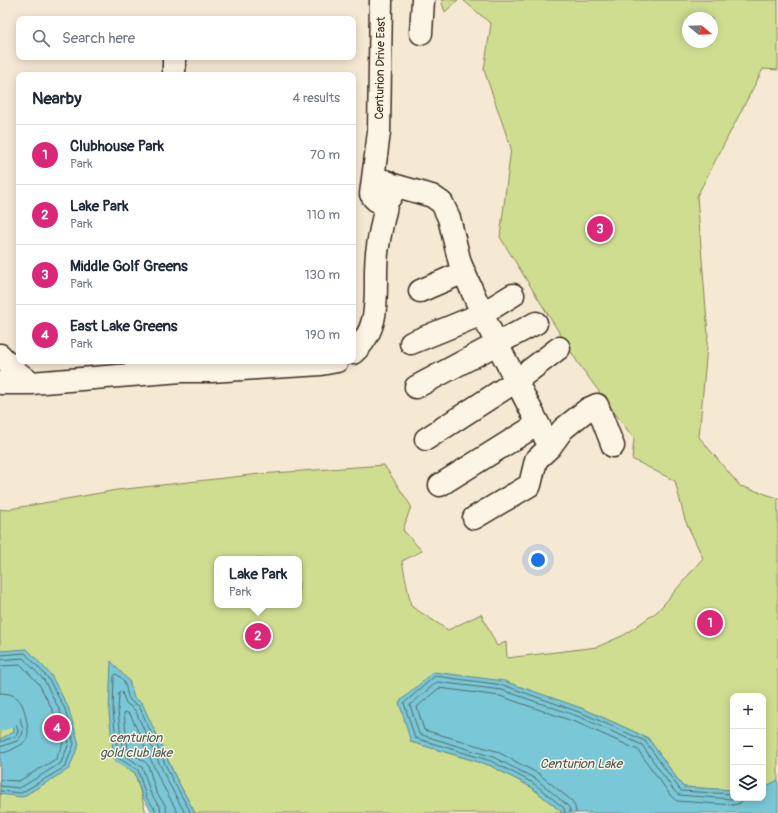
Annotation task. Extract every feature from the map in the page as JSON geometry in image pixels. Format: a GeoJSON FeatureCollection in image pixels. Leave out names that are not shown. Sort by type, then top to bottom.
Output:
{"type":"FeatureCollection","features":[{"type":"Feature","properties":{"kind":"street"},"geometry":{"type":"LineString","coordinates":[[421,33],[423,0]]}},
{"type":"Feature","properties":{"kind":"street","name":"Centurion Drive East"},"geometry":{"type":"LineString","coordinates":[[356,350],[368,336],[375,313],[377,247],[386,162],[379,132],[380,1]]}},
{"type":"Feature","properties":{"kind":"street"},"geometry":{"type":"LineString","coordinates":[[174,60],[174,72]]}},
{"type":"Feature","properties":{"kind":"street"},"geometry":{"type":"LineString","coordinates":[[384,191],[416,192],[432,196],[442,203],[449,218],[460,263],[482,314],[550,447]]}},
{"type":"Feature","properties":{"kind":"street"},"geometry":{"type":"LineString","coordinates":[[420,291],[464,272]]}},
{"type":"Feature","properties":{"kind":"street"},"geometry":{"type":"LineString","coordinates":[[411,343],[482,314],[513,294]]}},
{"type":"Feature","properties":{"kind":"street"},"geometry":{"type":"LineString","coordinates":[[416,387],[536,323]]}},
{"type":"Feature","properties":{"kind":"street"},"geometry":{"type":"LineString","coordinates":[[426,439],[516,381],[559,348]]}},
{"type":"Feature","properties":{"kind":"street"},"geometry":{"type":"LineString","coordinates":[[0,355],[13,369],[31,382]]}},
{"type":"Feature","properties":{"kind":"street"},"geometry":{"type":"LineString","coordinates":[[0,383],[31,382],[181,366],[211,371],[321,364]]}},
{"type":"Feature","properties":{"kind":"street"},"geometry":{"type":"LineString","coordinates":[[474,518],[530,485],[536,460],[550,447],[564,429],[588,409],[597,405],[613,446]]}},
{"type":"Feature","properties":{"kind":"street"},"geometry":{"type":"LineString","coordinates":[[440,485],[538,424]]}},
{"type":"Feature","properties":{"kind":"green space"},"geometry":{"type":"Polygon","coordinates":[[[441,0],[458,0],[445,12],[441,0]]]}},
{"type":"Feature","properties":{"kind":"green space"},"geometry":{"type":"Polygon","coordinates":[[[463,0],[778,0],[778,70],[763,69],[697,196],[708,335],[699,437],[740,486],[778,498],[778,780],[766,786],[766,693],[730,693],[730,790],[683,787],[648,738],[584,709],[504,682],[411,742],[489,765],[531,787],[563,813],[195,813],[175,776],[156,733],[133,698],[129,681],[135,773],[146,813],[0,813],[0,509],[4,510],[117,490],[260,474],[384,465],[411,506],[403,530],[422,551],[402,561],[411,606],[448,630],[481,614],[497,646],[506,642],[507,658],[597,647],[624,635],[658,611],[703,558],[685,520],[675,481],[632,459],[634,439],[578,363],[500,237],[511,148],[484,70],[491,24],[463,0]]]}},
{"type":"Feature","properties":{"kind":"water"},"geometry":{"type":"Polygon","coordinates":[[[27,649],[51,675],[68,707],[79,744],[69,769],[22,797],[0,794],[0,739],[14,732],[10,711],[0,707],[0,651],[27,649]]]}},
{"type":"Feature","properties":{"kind":"water","name":"centurion gold club lake"},"geometry":{"type":"Polygon","coordinates":[[[111,661],[129,681],[134,698],[142,703],[175,776],[195,813],[153,813],[143,798],[135,773],[114,761],[109,712],[111,661]]]}},
{"type":"Feature","properties":{"kind":"water","name":"Centurion Lake"},"geometry":{"type":"Polygon","coordinates":[[[434,672],[504,681],[584,709],[648,738],[683,787],[730,790],[730,801],[766,801],[766,786],[778,780],[778,813],[563,813],[531,787],[489,765],[411,742],[399,702],[434,672]]]}},
{"type":"Feature","properties":{"kind":"waterway"},"geometry":{"type":"LineString","coordinates":[[0,710],[5,713],[0,715]]}},
{"type":"Feature","properties":{"kind":"place","name":"Middle Golf Greens"},"geometry":{"type":"Point","coordinates":[600,229]}},
{"type":"Feature","properties":{"kind":"place","name":"Clubhouse Park"},"geometry":{"type":"Point","coordinates":[710,623]}},
{"type":"Feature","properties":{"kind":"place","name":"Lake Park"},"geometry":{"type":"Point","coordinates":[258,636]}},
{"type":"Feature","properties":{"kind":"place","name":"East Lake Greens"},"geometry":{"type":"Point","coordinates":[57,728]}}]}
